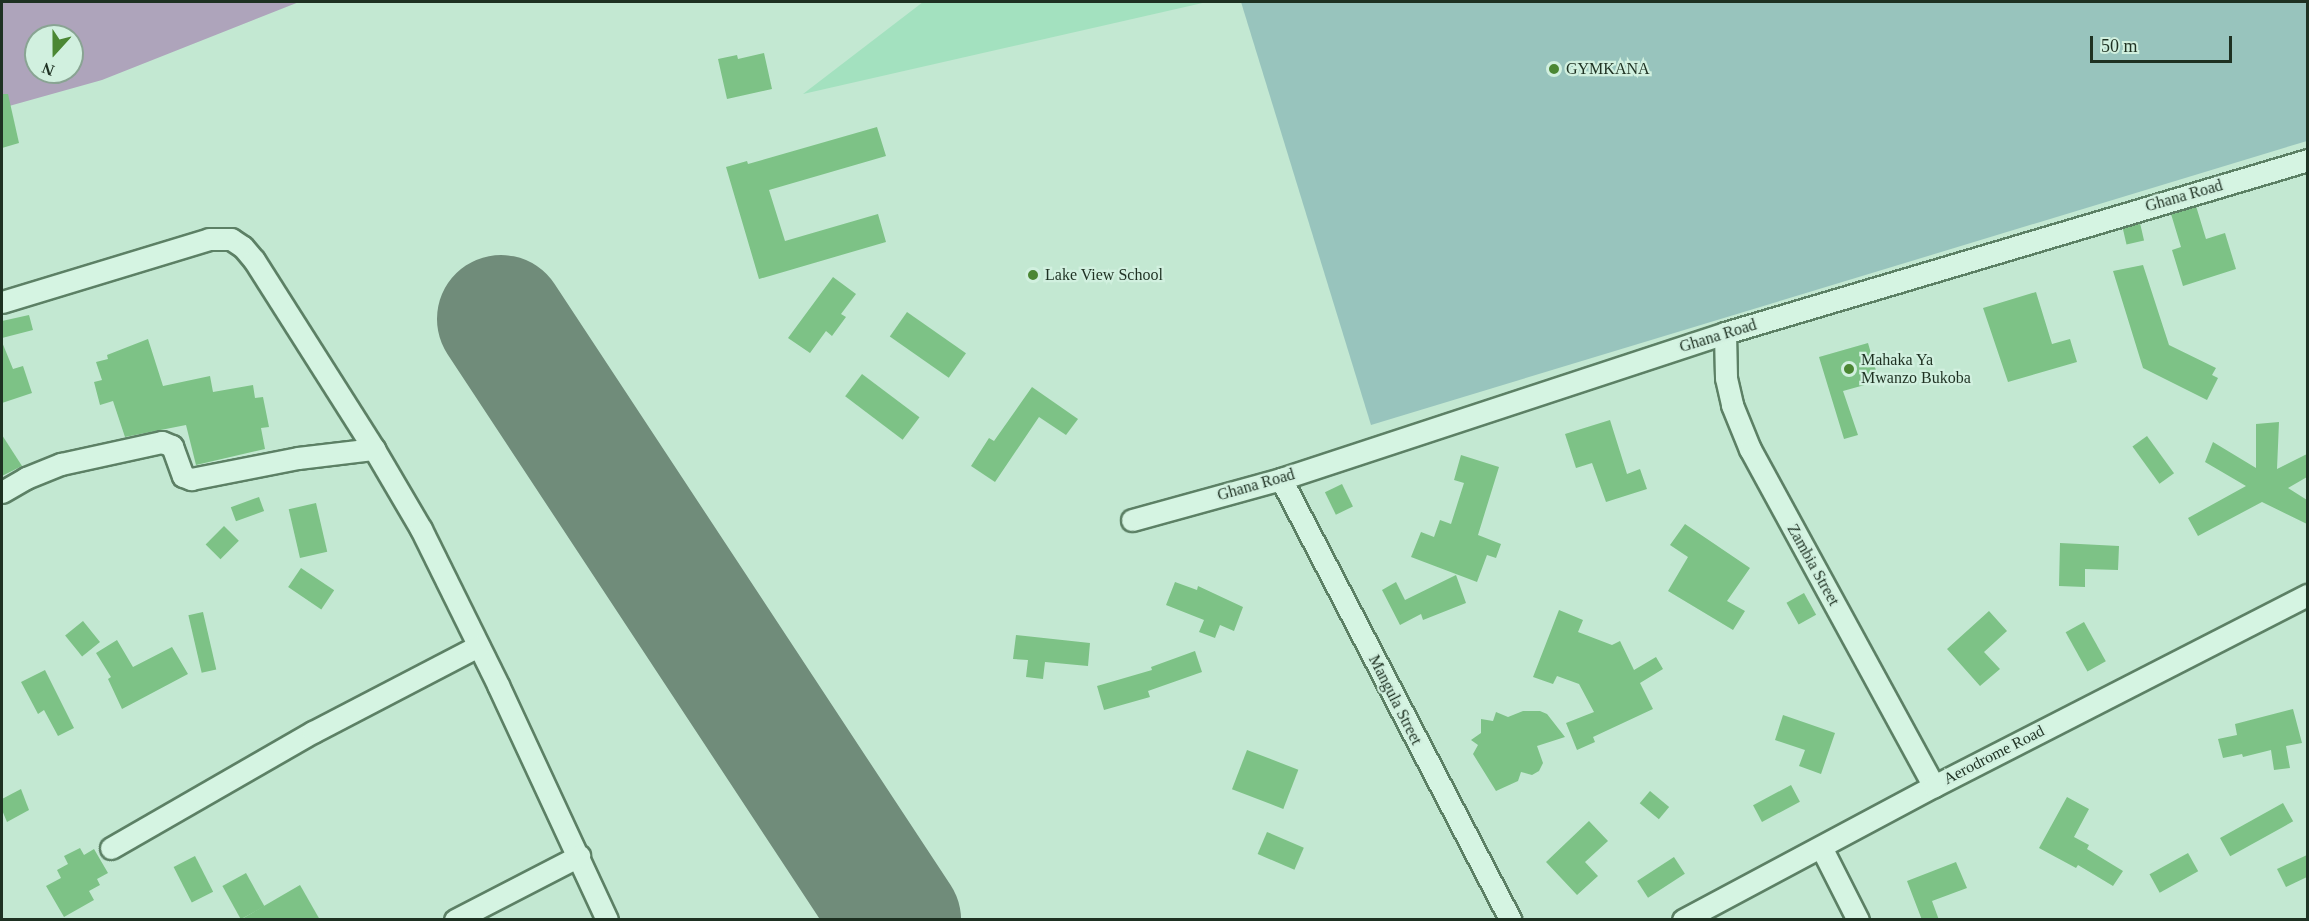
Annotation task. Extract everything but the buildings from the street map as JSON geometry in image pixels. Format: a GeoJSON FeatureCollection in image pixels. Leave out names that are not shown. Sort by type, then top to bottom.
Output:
{"type":"FeatureCollection","features":[{"type":"Feature","properties":{"kind":"street","name":"Ghana Road"},"geometry":{"type":"LineString","coordinates":[[1132,520],[1281,479],[1725,333],[2307,160]]}},
{"type":"Feature","properties":{"kind":"street"},"geometry":{"type":"LineString","coordinates":[[2,302],[209,239],[231,239],[243,247],[254,260],[374,449],[436,557],[579,856],[607,920]]}},
{"type":"Feature","properties":{"kind":"street","name":"Zambia Street"},"geometry":{"type":"LineString","coordinates":[[1725,333],[1726,378],[1732,405],[1750,449],[1934,786]]}},
{"type":"Feature","properties":{"kind":"street"},"geometry":{"type":"LineString","coordinates":[[2,492],[26,478],[61,464],[162,442],[172,446],[183,476],[192,479],[298,458],[374,449]]}},
{"type":"Feature","properties":{"kind":"street","name":"Mangula Street"},"geometry":{"type":"LineString","coordinates":[[1281,479],[1511,920]]}},
{"type":"Feature","properties":{"kind":"street","name":"Aerodrome Road"},"geometry":{"type":"LineString","coordinates":[[1683,920],[1934,786],[2307,595]]}},
{"type":"Feature","properties":{"kind":"street"},"geometry":{"type":"LineString","coordinates":[[111,848],[313,732],[478,646]]}},
{"type":"Feature","properties":{"kind":"street"},"geometry":{"type":"LineString","coordinates":[[1821,847],[1858,920]]}},
{"type":"Feature","properties":{"kind":"street"},"geometry":{"type":"LineString","coordinates":[[455,920],[579,856]]}},
{"type":"Feature","properties":{"kind":"shaded area"},"geometry":{"type":"Polygon","coordinates":[[[2,2],[299,2],[102,80],[2,108],[2,2]]]}},
{"type":"Feature","properties":{"kind":"shaded area"},"geometry":{"type":"Polygon","coordinates":[[[1241,2],[2307,2],[2307,141],[1371,425],[1241,2]]]}},
{"type":"Feature","properties":{"kind":"sand"},"geometry":{"type":"Polygon","coordinates":[[[923,2],[1207,2],[803,94],[923,2]]]}},
{"type":"Feature","properties":{"kind":"runway"},"geometry":{"type":"LineString","coordinates":[[501,319],[897,920]]}},
{"type":"Feature","properties":{"kind":"place","name":"GYMKANA"},"geometry":{"type":"Point","coordinates":[1554,69]}},
{"type":"Feature","properties":{"kind":"place","name":"Lake View School"},"geometry":{"type":"Point","coordinates":[1033,275]}},
{"type":"Feature","properties":{"kind":"place","name":"Mahaka Ya Mwanzo Bukoba"},"geometry":{"type":"Point","coordinates":[1849,369]}}]}
